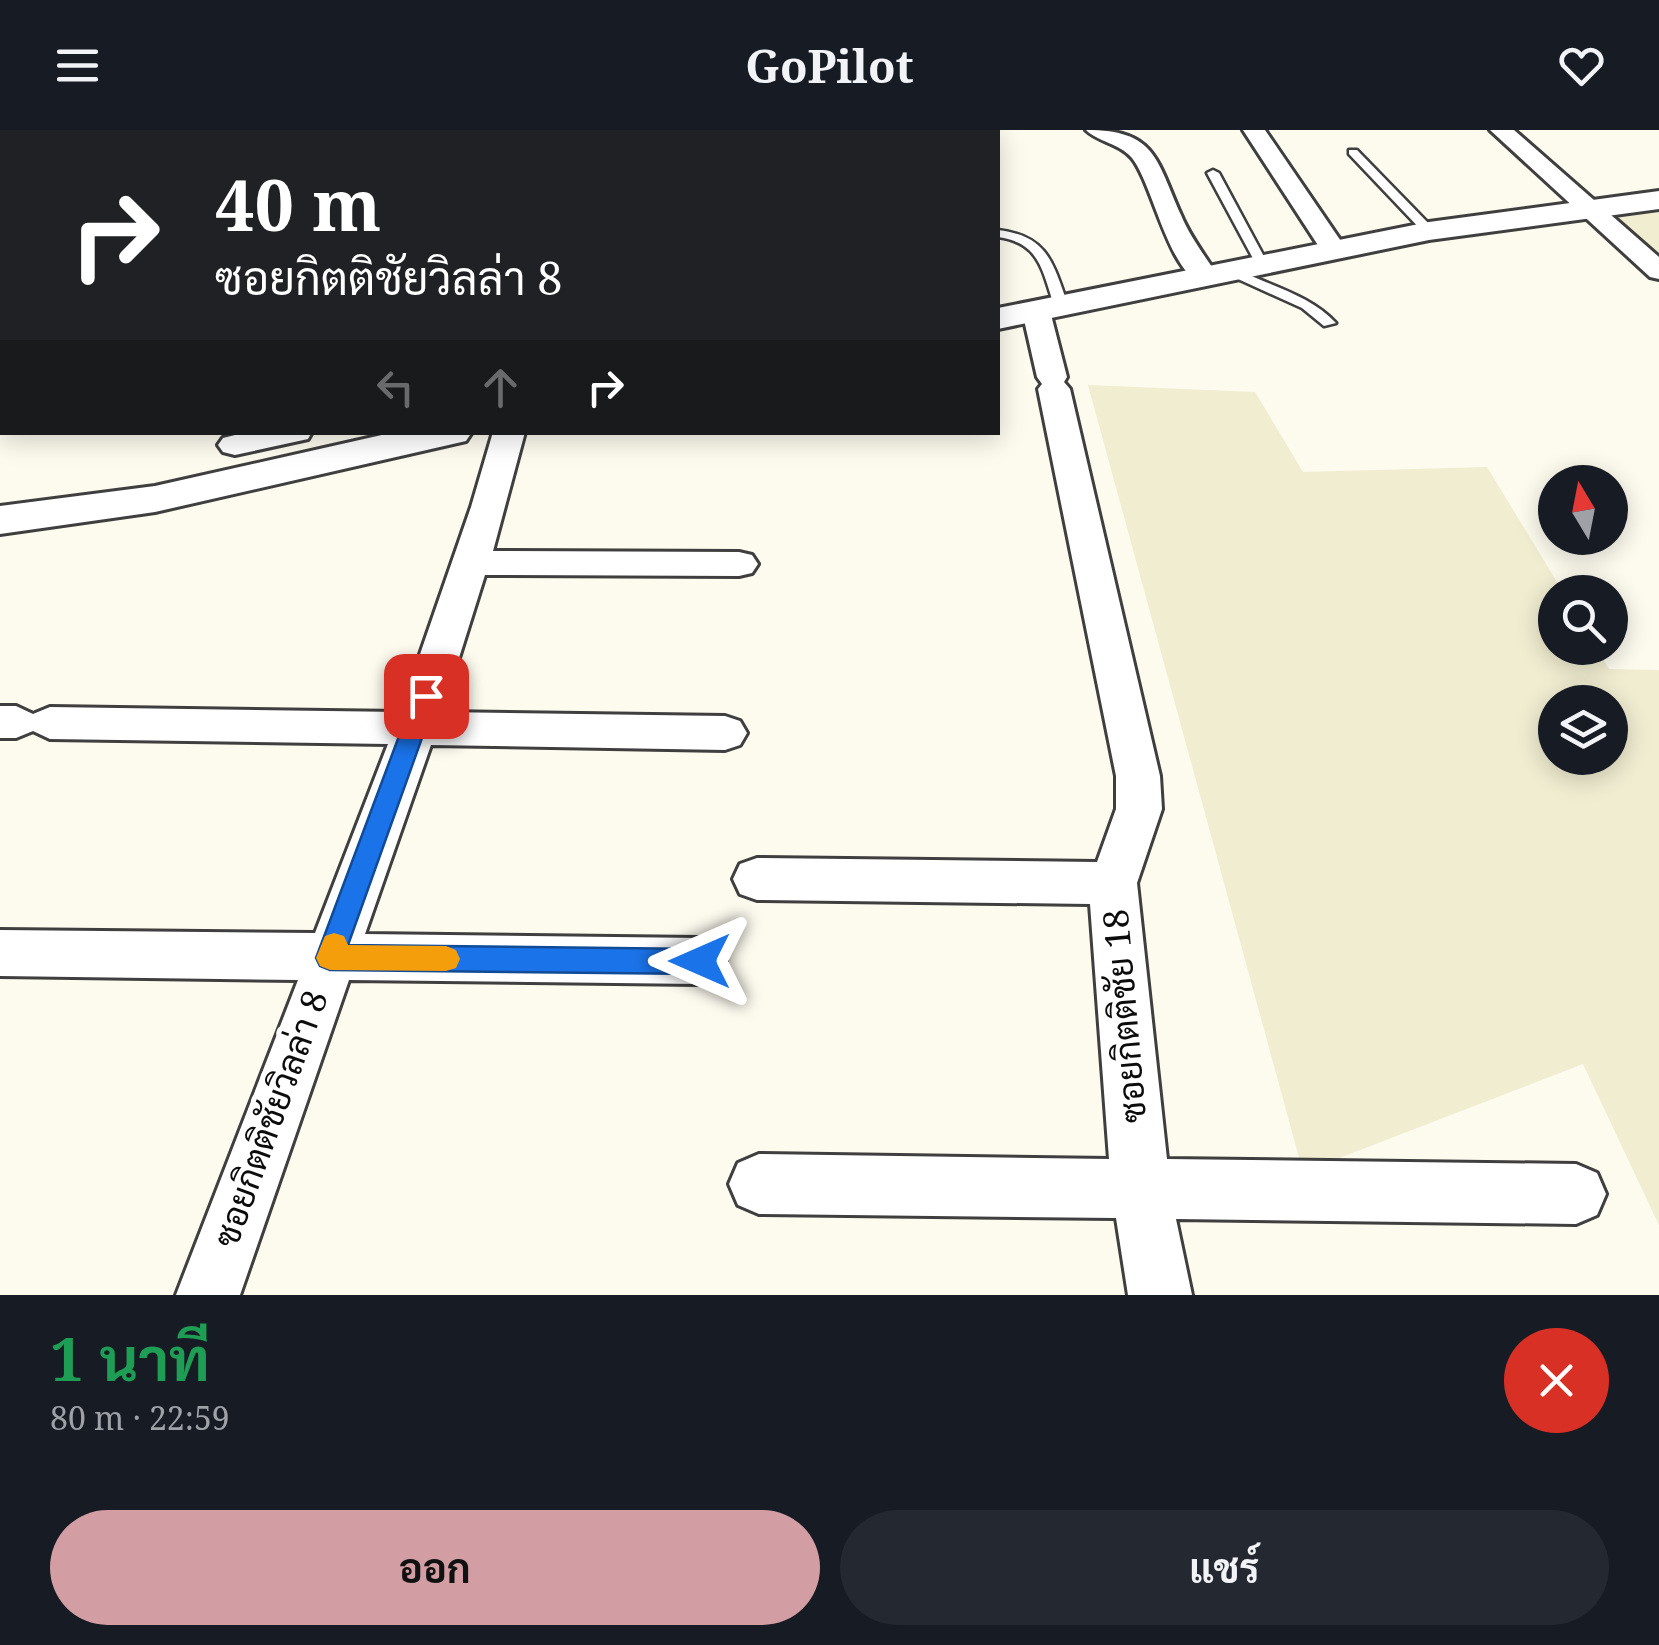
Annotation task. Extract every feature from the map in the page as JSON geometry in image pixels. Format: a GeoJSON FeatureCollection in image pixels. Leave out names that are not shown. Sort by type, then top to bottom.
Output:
{"type":"FeatureCollection","features":[{"type":"Feature","properties":{"kind":"street"},"geometry":{"type":"LineString","coordinates":[[1097,130],[1121,139],[1152,168],[1170,218],[1232,270]]}},
{"type":"Feature","properties":{"kind":"street"},"geometry":{"type":"LineString","coordinates":[[1254,130],[1334,250]]}},
{"type":"Feature","properties":{"kind":"street"},"geometry":{"type":"LineString","coordinates":[[1502,130],[1659,271]]}},
{"type":"Feature","properties":{"kind":"street"},"geometry":{"type":"LineString","coordinates":[[1000,319],[1429,231],[1589,206],[1659,200]]}},
{"type":"Feature","properties":{"kind":"street","name":"ซอยกิตติชัย 18"},"geometry":{"type":"LineString","coordinates":[[1049,308],[1053,383],[1138,776],[1139,809],[1113,883],[1142,1191],[1160,1295]]}},
{"type":"Feature","properties":{"kind":"street"},"geometry":{"type":"LineString","coordinates":[[235,445],[282,435]]}},
{"type":"Feature","properties":{"kind":"street"},"geometry":{"type":"LineString","coordinates":[[0,520],[155,499],[439,435]]}},
{"type":"Feature","properties":{"kind":"street","name":"ซอยกิตติชัยวิลล่า 8"},"geometry":{"type":"LineString","coordinates":[[208,1295],[414,730],[498,478],[507,435]]}},
{"type":"Feature","properties":{"kind":"street"},"geometry":{"type":"LineString","coordinates":[[469,562],[739,564]]}},
{"type":"Feature","properties":{"kind":"street"},"geometry":{"type":"LineString","coordinates":[[22,723],[724,733]]}},
{"type":"Feature","properties":{"kind":"street"},"geometry":{"type":"LineString","coordinates":[[757,880],[1113,883]]}},
{"type":"Feature","properties":{"kind":"street"},"geometry":{"type":"LineString","coordinates":[[0,953],[700,961]]}},
{"type":"Feature","properties":{"kind":"street"},"geometry":{"type":"LineString","coordinates":[[759,1184],[1576,1194]]}},
{"type":"Feature","properties":{"kind":"lane"},"geometry":{"type":"LineString","coordinates":[[1353,152],[1429,231]]}},
{"type":"Feature","properties":{"kind":"lane"},"geometry":{"type":"LineString","coordinates":[[1212,173],[1232,270],[1250,282],[1301,299],[1328,323]]}},
{"type":"Feature","properties":{"kind":"lane"},"geometry":{"type":"LineString","coordinates":[[1000,234],[1028,239],[1039,249],[1049,308]]}},
{"type":"Feature","properties":{"kind":"shaded area"},"geometry":{"type":"Polygon","coordinates":[[[1659,211],[1659,259],[1614,217],[1659,211]]]}},
{"type":"Feature","properties":{"kind":"shaded area"},"geometry":{"type":"Polygon","coordinates":[[[1088,385],[1255,392],[1303,472],[1487,467],[1553,575],[1538,575],[1538,665],[1659,670],[1659,1225],[1583,1064],[1303,1172],[1088,385]]]}},
{"type":"Feature","properties":{"kind":"slow traffic"},"geometry":{"type":"LineString","coordinates":[[334,945],[330,958],[446,959]]}},
{"type":"Feature","properties":{"kind":"route"},"geometry":{"type":"LineString","coordinates":[[426,696],[330,958],[700,961]]}}]}
